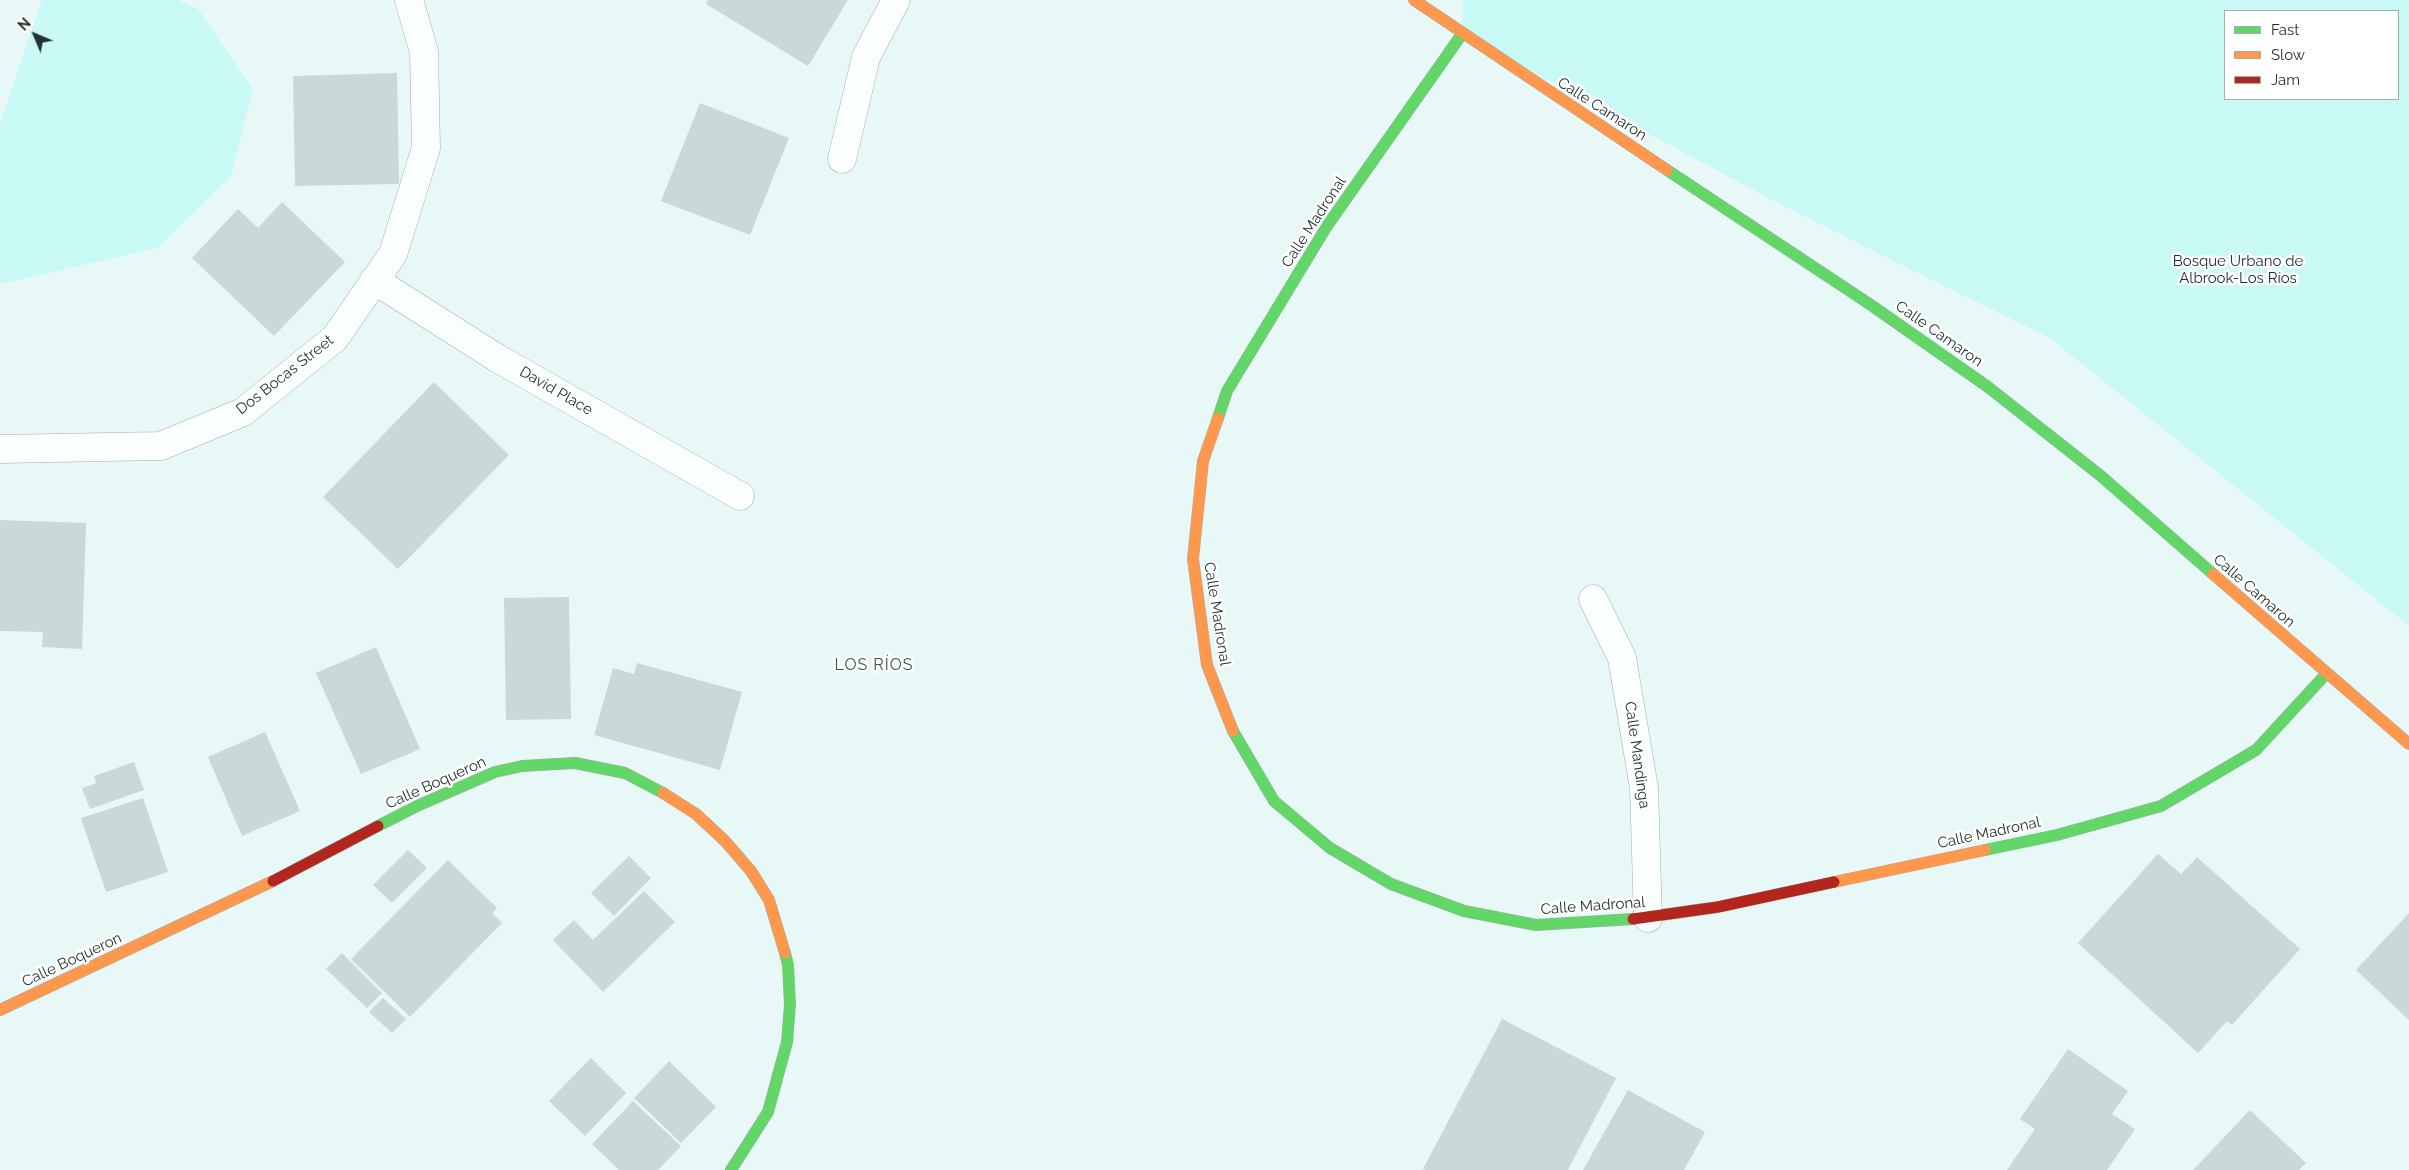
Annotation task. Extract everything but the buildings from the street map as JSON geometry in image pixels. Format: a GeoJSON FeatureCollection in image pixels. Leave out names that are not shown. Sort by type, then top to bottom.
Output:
{"type":"FeatureCollection","features":[{"type":"Feature","properties":{"kind":"street","name":"Dos Bocas Street"},"geometry":{"type":"LineString","coordinates":[[0,449],[161,446],[244,412],[334,338],[393,254],[426,148],[424,52],[409,0]]}},
{"type":"Feature","properties":{"kind":"street"},"geometry":{"type":"LineString","coordinates":[[842,159],[866,57],[896,0]]}},
{"type":"Feature","properties":{"kind":"street","name":"Calle Camaron"},"geometry":{"type":"LineString","coordinates":[[1414,0],[1462,34],[1871,306],[1988,387],[2101,476],[2326,674],[2409,744]]}},
{"type":"Feature","properties":{"kind":"street","name":"Calle Madronal"},"geometry":{"type":"LineString","coordinates":[[1462,34],[1327,226],[1227,391],[1203,461],[1193,559],[1207,665],[1236,740],[1274,801],[1330,848],[1390,884],[1464,911],[1536,925],[1648,918],[1718,907],[2057,835],[2161,806],[2256,750],[2326,674]]}},
{"type":"Feature","properties":{"kind":"street","name":"David Place"},"geometry":{"type":"LineString","coordinates":[[374,280],[497,358],[740,496]]}},
{"type":"Feature","properties":{"kind":"street","name":"Calle Mandinga"},"geometry":{"type":"LineString","coordinates":[[1593,599],[1622,658],[1627,686],[1644,788],[1648,918]]}},
{"type":"Feature","properties":{"kind":"street","name":"Calle Boqueron"},"geometry":{"type":"LineString","coordinates":[[0,1010],[272,881],[417,806],[495,772],[522,766],[575,763],[625,773],[662,792],[696,814],[725,841],[751,872],[769,900],[780,932],[788,965],[790,1005],[787,1042],[779,1078],[768,1112],[732,1170]]}},
{"type":"Feature","properties":{"kind":"green space"},"geometry":{"type":"Polygon","coordinates":[[[42,0],[178,0],[198,9],[253,90],[231,176],[157,248],[0,284],[0,125],[42,0]]]}},
{"type":"Feature","properties":{"kind":"green space","name":"Bosque Urbano de Albrook-Los Ríos"},"geometry":{"type":"Polygon","coordinates":[[[1463,0],[2409,0],[2409,626],[2050,338],[1793,211],[1462,34],[1463,0]]]}},
{"type":"Feature","properties":{"kind":"traffic: fast"},"geometry":{"type":"LineString","coordinates":[[1218,418],[1227,391],[1327,226],[1462,34]]}},
{"type":"Feature","properties":{"kind":"traffic: fast"},"geometry":{"type":"LineString","coordinates":[[1667,170],[1871,305],[1988,387],[2101,476],[2213,574]]}},
{"type":"Feature","properties":{"kind":"traffic: fast"},"geometry":{"type":"LineString","coordinates":[[1985,850],[2057,835],[2161,806],[2256,750],[2326,674]]}},
{"type":"Feature","properties":{"kind":"traffic: fast"},"geometry":{"type":"LineString","coordinates":[[1233,731],[1274,801],[1330,848],[1391,884],[1464,911],[1536,925],[1633,919]]}},
{"type":"Feature","properties":{"kind":"traffic: fast"},"geometry":{"type":"LineString","coordinates":[[378,826],[417,806],[495,772],[522,766],[575,763],[625,773],[663,793]]}},
{"type":"Feature","properties":{"kind":"traffic: fast"},"geometry":{"type":"LineString","coordinates":[[731,1170],[768,1112],[787,1042],[790,1005],[788,965],[785,953]]}},
{"type":"Feature","properties":{"kind":"traffic: slow"},"geometry":{"type":"LineString","coordinates":[[1414,0],[1667,170]]}},
{"type":"Feature","properties":{"kind":"traffic: slow"},"geometry":{"type":"LineString","coordinates":[[1218,418],[1203,461],[1193,559],[1207,665],[1233,731]]}},
{"type":"Feature","properties":{"kind":"traffic: slow"},"geometry":{"type":"LineString","coordinates":[[2213,574],[2409,744]]}},
{"type":"Feature","properties":{"kind":"traffic: slow"},"geometry":{"type":"LineString","coordinates":[[663,793],[696,814],[725,841],[751,871],[769,900],[785,953]]}},
{"type":"Feature","properties":{"kind":"traffic: slow"},"geometry":{"type":"LineString","coordinates":[[1834,882],[1985,850]]}},
{"type":"Feature","properties":{"kind":"traffic: slow"},"geometry":{"type":"LineString","coordinates":[[0,1010],[273,881]]}},
{"type":"Feature","properties":{"kind":"traffic: jam"},"geometry":{"type":"LineString","coordinates":[[273,881],[378,826]]}},
{"type":"Feature","properties":{"kind":"traffic: jam"},"geometry":{"type":"LineString","coordinates":[[1633,919],[1718,907],[1834,882]]}},
{"type":"Feature","properties":{"kind":"district","name":"LOS RÍOS"},"geometry":{"type":"Point","coordinates":[874,665]}}]}
